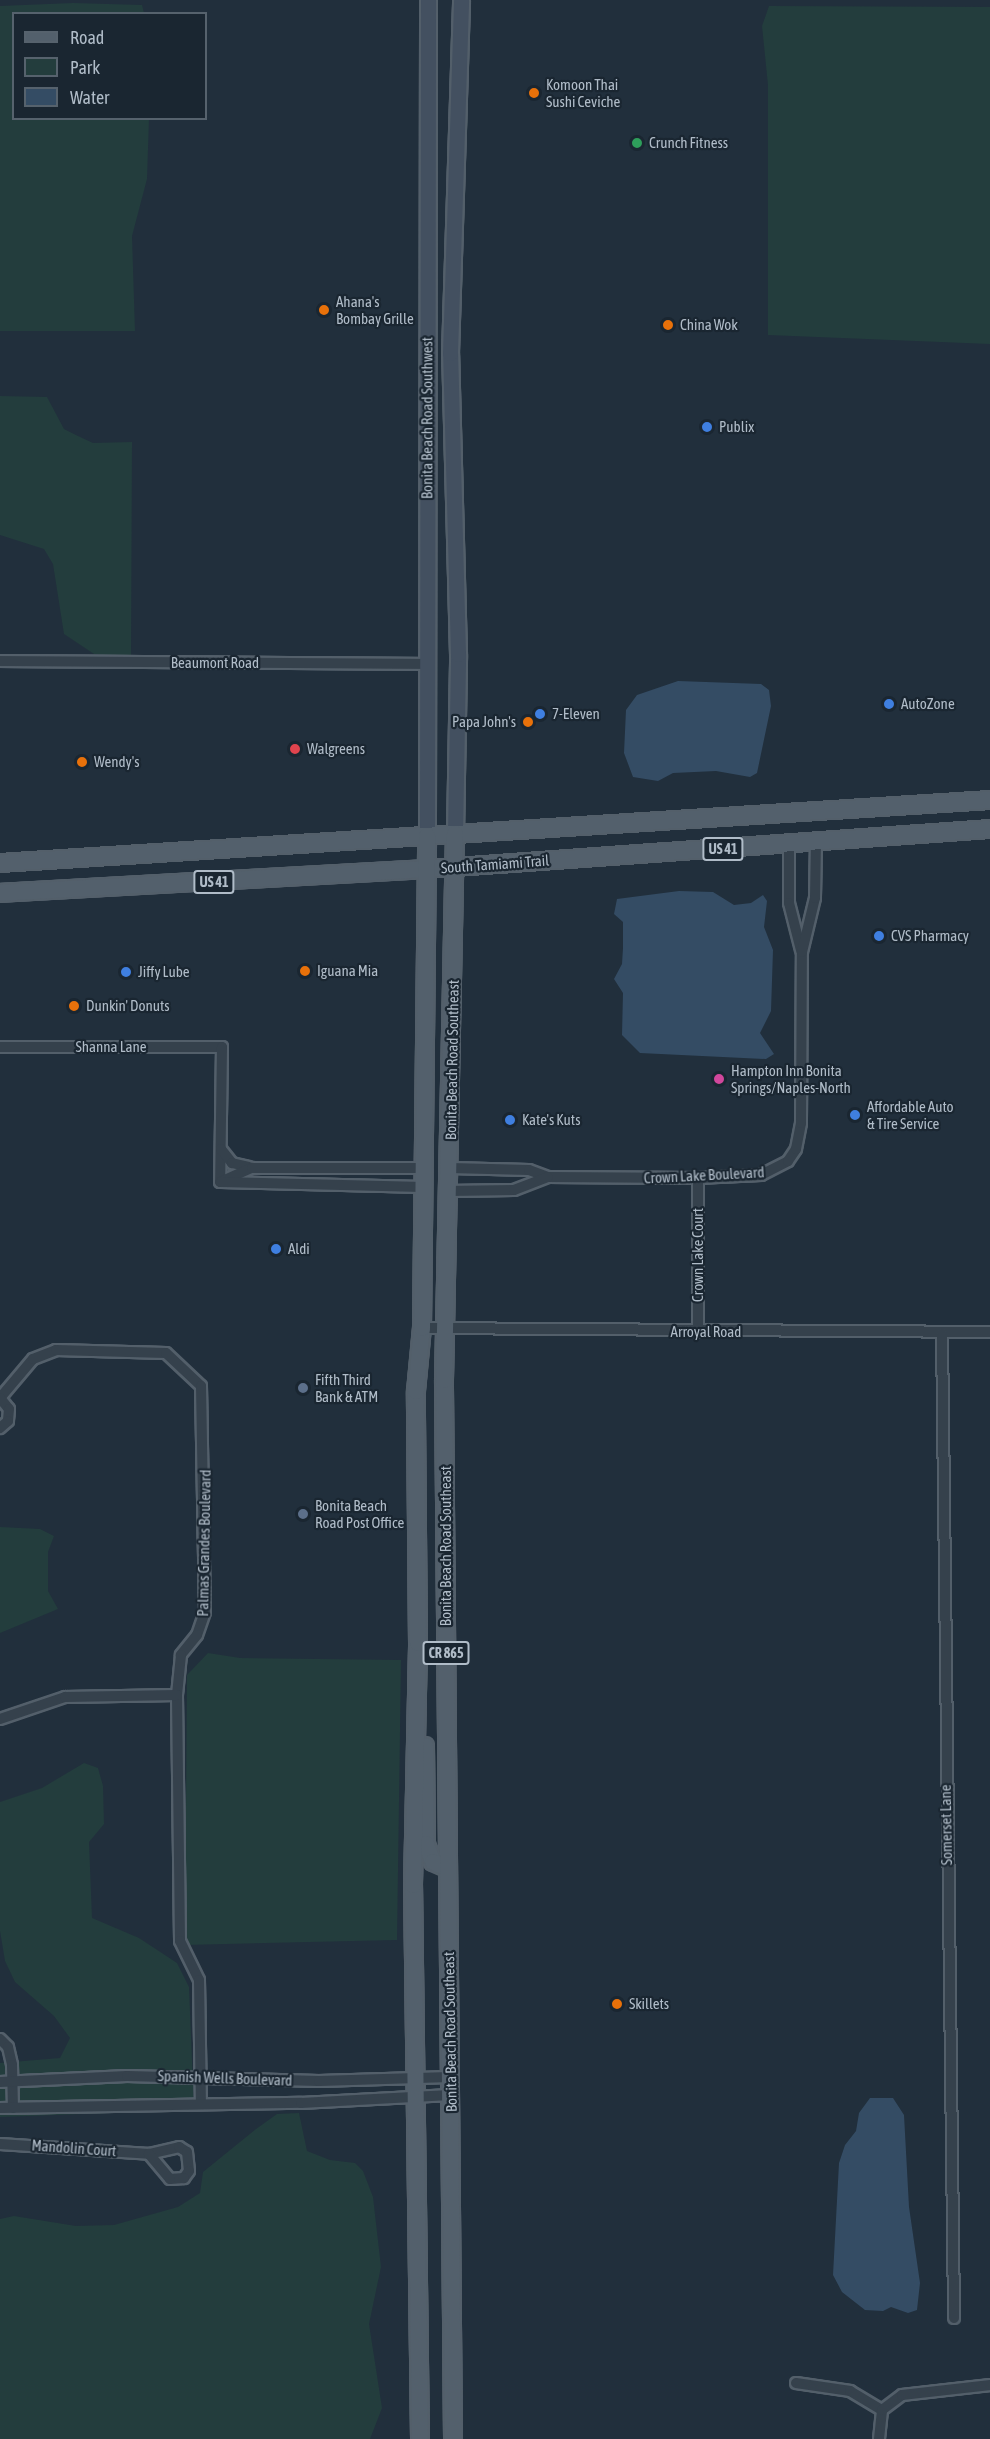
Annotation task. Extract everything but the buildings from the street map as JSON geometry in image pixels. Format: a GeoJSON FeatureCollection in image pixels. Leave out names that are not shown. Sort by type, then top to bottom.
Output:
{"type":"FeatureCollection","features":[{"type":"Feature","properties":{"kind":"main road","name":"Bonita Beach Road Southwest"},"geometry":{"type":"LineString","coordinates":[[427,836],[430,664],[428,0]]}},
{"type":"Feature","properties":{"kind":"main road","name":"Bonita Beach Road Southwest"},"geometry":{"type":"LineString","coordinates":[[455,834],[458,654],[451,325],[461,0]]}},
{"type":"Feature","properties":{"kind":"main road"},"geometry":{"type":"LineString","coordinates":[[428,323],[451,325]]}},
{"type":"Feature","properties":{"kind":"main road","name":"US 41"},"geometry":{"type":"LineString","coordinates":[[0,863],[990,800]]}},
{"type":"Feature","properties":{"kind":"main road","name":"South Tamiami Trail"},"geometry":{"type":"LineString","coordinates":[[0,893],[428,869],[990,829]]}},
{"type":"Feature","properties":{"kind":"main road","name":"Bonita Beach Road Southeast"},"geometry":{"type":"LineString","coordinates":[[453,2439],[444,1329],[450,1168],[455,834]]}},
{"type":"Feature","properties":{"kind":"main road","name":"Bonita Beach Road Southeast"},"geometry":{"type":"LineString","coordinates":[[420,2439],[413,1885],[416,1391],[423,1329],[427,836]]}},
{"type":"Feature","properties":{"kind":"main road"},"geometry":{"type":"LineString","coordinates":[[416,1684],[425,1713],[426,1844],[433,1862],[447,1868]]}},
{"type":"Feature","properties":{"kind":"street","name":"Beaumont Road"},"geometry":{"type":"LineString","coordinates":[[0,661],[430,664]]}},
{"type":"Feature","properties":{"kind":"street","name":"Crown Lake Boulevard"},"geometry":{"type":"LineString","coordinates":[[450,1168],[529,1170],[548,1177],[698,1178],[761,1175],[788,1161],[796,1149],[801,1123],[802,952],[815,898],[816,843]]}},
{"type":"Feature","properties":{"kind":"street","name":"Crown Lake Boulevard"},"geometry":{"type":"LineString","coordinates":[[789,845],[789,903],[802,952]]}},
{"type":"Feature","properties":{"kind":"street","name":"Shanna Lane"},"geometry":{"type":"LineString","coordinates":[[0,1047],[222,1047],[221,1149]]}},
{"type":"Feature","properties":{"kind":"street"},"geometry":{"type":"LineString","coordinates":[[221,1149],[232,1163],[252,1168],[423,1168]]}},
{"type":"Feature","properties":{"kind":"street"},"geometry":{"type":"LineString","coordinates":[[220,1182],[221,1149]]}},
{"type":"Feature","properties":{"kind":"street"},"geometry":{"type":"LineString","coordinates":[[220,1182],[252,1168]]}},
{"type":"Feature","properties":{"kind":"street","name":"Crown Lake Boulevard"},"geometry":{"type":"LineString","coordinates":[[448,1191],[514,1190],[548,1177]]}},
{"type":"Feature","properties":{"kind":"street","name":"Crown Lake Court"},"geometry":{"type":"LineString","coordinates":[[698,1178],[698,1332]]}},
{"type":"Feature","properties":{"kind":"street"},"geometry":{"type":"LineString","coordinates":[[220,1182],[423,1187]]}},
{"type":"Feature","properties":{"kind":"street","name":"Arroyal Road"},"geometry":{"type":"LineString","coordinates":[[423,1329],[990,1332]]}},
{"type":"Feature","properties":{"kind":"street","name":"Somerset Lane"},"geometry":{"type":"LineString","coordinates":[[942,1333],[954,2318]]}},
{"type":"Feature","properties":{"kind":"street","name":"Palmas Grandes Boulevard"},"geometry":{"type":"LineString","coordinates":[[0,1428],[8,1421],[9,1409],[0,1398],[33,1359],[56,1350],[166,1353],[201,1386],[205,1612],[197,1635],[181,1655],[177,1695],[179,1935],[200,1980],[201,2103]]}},
{"type":"Feature","properties":{"kind":"street"},"geometry":{"type":"LineString","coordinates":[[0,1719],[65,1697],[177,1695]]}},
{"type":"Feature","properties":{"kind":"street"},"geometry":{"type":"LineString","coordinates":[[0,2039],[8,2047],[13,2108]]}},
{"type":"Feature","properties":{"kind":"street","name":"Spanish Wells Boulevard"},"geometry":{"type":"LineString","coordinates":[[0,2082],[127,2076],[417,2079],[450,2077]]}},
{"type":"Feature","properties":{"kind":"street","name":"Spanish Wells Boulevard"},"geometry":{"type":"LineString","coordinates":[[0,2108],[450,2095]]}},
{"type":"Feature","properties":{"kind":"street","name":"Mandolin Court"},"geometry":{"type":"LineString","coordinates":[[0,2144],[69,2146],[149,2154]]}},
{"type":"Feature","properties":{"kind":"street"},"geometry":{"type":"LineString","coordinates":[[796,2383],[850,2391],[882,2410]]}},
{"type":"Feature","properties":{"kind":"street"},"geometry":{"type":"LineString","coordinates":[[879,2439],[882,2410],[890,2400],[902,2395],[990,2385]]}},
{"type":"Feature","properties":{"kind":"green space"},"geometry":{"type":"Polygon","coordinates":[[[73,3],[142,5],[144,12],[12,12],[12,120],[149,120],[147,179],[132,236],[135,331],[0,331],[0,6],[73,3]]]}},
{"type":"Feature","properties":{"kind":"green space"},"geometry":{"type":"Polygon","coordinates":[[[769,6],[990,7],[990,344],[768,335],[768,85],[762,26],[769,6]]]}},
{"type":"Feature","properties":{"kind":"green space"},"geometry":{"type":"Polygon","coordinates":[[[0,396],[47,397],[64,429],[93,443],[132,442],[131,659],[94,654],[64,634],[53,564],[44,549],[0,535],[0,396]]]}},
{"type":"Feature","properties":{"kind":"green space"},"geometry":{"type":"Polygon","coordinates":[[[0,1527],[40,1529],[54,1536],[48,1552],[48,1591],[58,1609],[0,1633],[0,1527]]]}},
{"type":"Feature","properties":{"kind":"green space"},"geometry":{"type":"Polygon","coordinates":[[[208,1653],[240,1658],[401,1660],[397,1940],[185,1945],[187,1675],[208,1653]]]}},
{"type":"Feature","properties":{"kind":"green space"},"geometry":{"type":"Polygon","coordinates":[[[84,1763],[98,1768],[103,1786],[104,1824],[89,1842],[92,1918],[139,1938],[177,1963],[189,1987],[194,2110],[0,2117],[0,2063],[60,2058],[70,2038],[54,2016],[15,1982],[5,1961],[0,1931],[0,1802],[42,1788],[84,1763]]]}},
{"type":"Feature","properties":{"kind":"green space"},"geometry":{"type":"Polygon","coordinates":[[[299,2113],[307,2151],[330,2160],[355,2163],[363,2171],[373,2197],[381,2267],[369,2324],[382,2408],[370,2439],[0,2439],[0,2219],[14,2216],[76,2226],[114,2225],[178,2207],[200,2193],[203,2172],[256,2129],[277,2114],[299,2113]]]}},
{"type":"Feature","properties":{"kind":"water"},"geometry":{"type":"Polygon","coordinates":[[[678,681],[761,684],[769,690],[771,706],[757,773],[750,777],[716,771],[673,773],[658,781],[633,777],[624,753],[626,710],[637,695],[678,681]]]}},
{"type":"Feature","properties":{"kind":"water"},"geometry":{"type":"Polygon","coordinates":[[[679,891],[713,892],[734,905],[751,903],[763,895],[767,901],[764,927],[773,950],[771,1011],[760,1033],[774,1054],[766,1059],[640,1053],[622,1035],[623,993],[614,979],[622,964],[623,948],[623,922],[614,914],[617,899],[679,891]]]}},
{"type":"Feature","properties":{"kind":"water"},"geometry":{"type":"Polygon","coordinates":[[[870,2098],[893,2098],[904,2115],[909,2207],[920,2283],[917,2310],[908,2313],[891,2307],[883,2311],[865,2310],[842,2292],[833,2275],[839,2163],[845,2145],[856,2131],[859,2113],[870,2098]]]}},
{"type":"Feature","properties":{"kind":"place","name":"Komoon Thai Sushi Ceviche"},"geometry":{"type":"Point","coordinates":[534,93]}},
{"type":"Feature","properties":{"kind":"place","name":"Crunch Fitness"},"geometry":{"type":"Point","coordinates":[637,143]}},
{"type":"Feature","properties":{"kind":"place","name":"Ahana's Bombay Grille"},"geometry":{"type":"Point","coordinates":[324,310]}},
{"type":"Feature","properties":{"kind":"place","name":"China Wok"},"geometry":{"type":"Point","coordinates":[668,325]}},
{"type":"Feature","properties":{"kind":"place","name":"Publix"},"geometry":{"type":"Point","coordinates":[707,427]}},
{"type":"Feature","properties":{"kind":"place","name":"AutoZone"},"geometry":{"type":"Point","coordinates":[889,704]}},
{"type":"Feature","properties":{"kind":"place","name":"7-Eleven"},"geometry":{"type":"Point","coordinates":[540,714]}},
{"type":"Feature","properties":{"kind":"place","name":"Papa John's"},"geometry":{"type":"Point","coordinates":[528,722]}},
{"type":"Feature","properties":{"kind":"place","name":"Walgreens"},"geometry":{"type":"Point","coordinates":[295,749]}},
{"type":"Feature","properties":{"kind":"place","name":"Wendy's"},"geometry":{"type":"Point","coordinates":[82,762]}},
{"type":"Feature","properties":{"kind":"place","name":"CVS Pharmacy"},"geometry":{"type":"Point","coordinates":[879,936]}},
{"type":"Feature","properties":{"kind":"place","name":"Iguana Mia"},"geometry":{"type":"Point","coordinates":[305,971]}},
{"type":"Feature","properties":{"kind":"place","name":"Jiffy Lube"},"geometry":{"type":"Point","coordinates":[126,972]}},
{"type":"Feature","properties":{"kind":"place","name":"Dunkin' Donuts"},"geometry":{"type":"Point","coordinates":[74,1006]}},
{"type":"Feature","properties":{"kind":"place","name":"Hampton Inn Bonita Springs/Naples-North"},"geometry":{"type":"Point","coordinates":[719,1079]}},
{"type":"Feature","properties":{"kind":"place","name":"Affordable Auto & Tire Service"},"geometry":{"type":"Point","coordinates":[855,1115]}},
{"type":"Feature","properties":{"kind":"place","name":"Kate's Kuts"},"geometry":{"type":"Point","coordinates":[510,1120]}},
{"type":"Feature","properties":{"kind":"place","name":"Aldi"},"geometry":{"type":"Point","coordinates":[276,1249]}},
{"type":"Feature","properties":{"kind":"place","name":"Fifth Third Bank & ATM"},"geometry":{"type":"Point","coordinates":[303,1388]}},
{"type":"Feature","properties":{"kind":"place","name":"Bonita Beach Road Post Office"},"geometry":{"type":"Point","coordinates":[303,1514]}},
{"type":"Feature","properties":{"kind":"place","name":"Skillets"},"geometry":{"type":"Point","coordinates":[617,2004]}}]}
